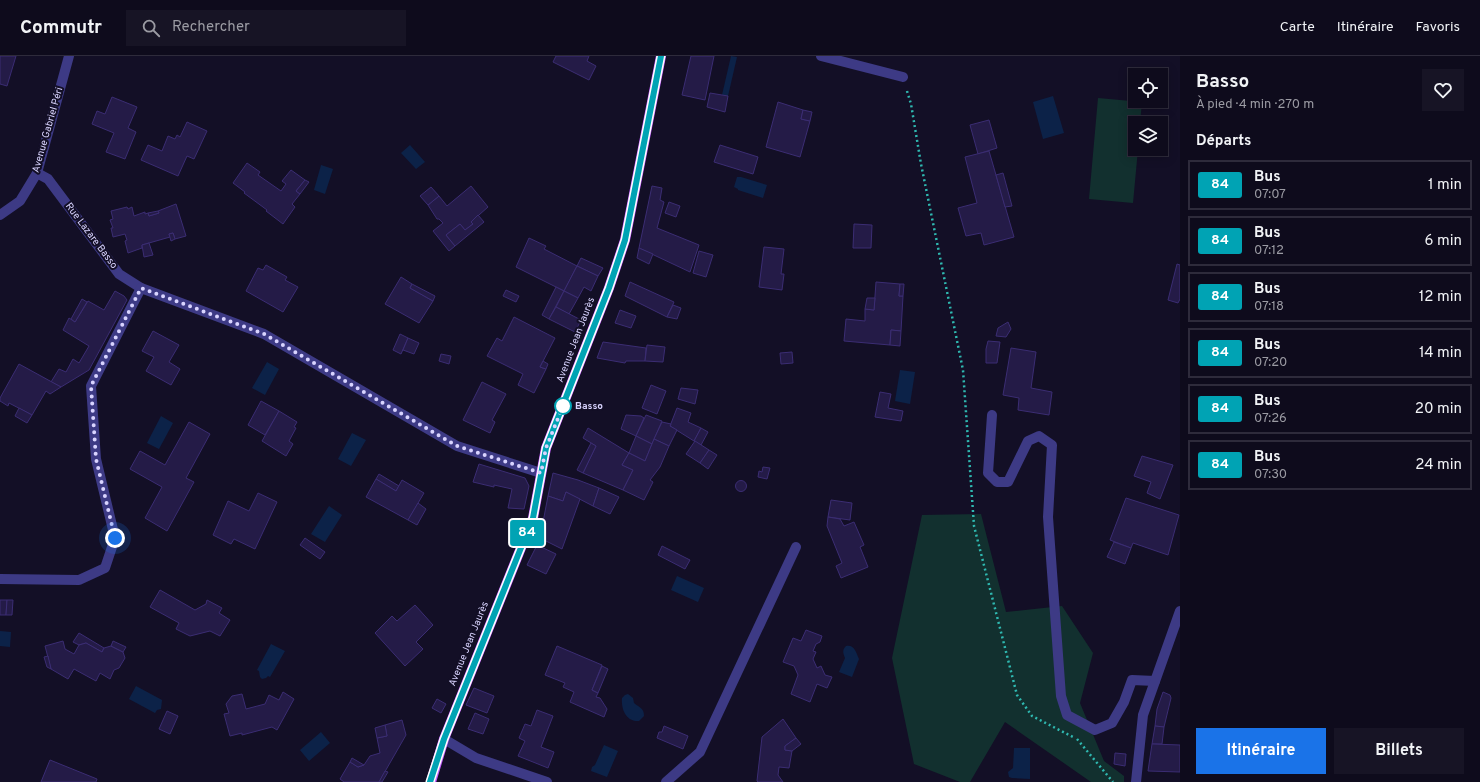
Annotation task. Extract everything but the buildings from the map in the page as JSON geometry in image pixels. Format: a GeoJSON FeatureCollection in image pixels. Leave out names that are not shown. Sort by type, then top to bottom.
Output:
{"type":"FeatureCollection","features":[{"type":"Feature","properties":{"kind":"main road","name":"Avenue Jean Jaurès"},"geometry":{"type":"LineString","coordinates":[[430,782],[444,739],[533,518],[546,448],[609,288],[625,240],[661,56]]}},
{"type":"Feature","properties":{"kind":"street","name":"Avenue Gabriel Péri"},"geometry":{"type":"LineString","coordinates":[[0,215],[20,201],[37,173],[69,56]]}},
{"type":"Feature","properties":{"kind":"street"},"geometry":{"type":"LineString","coordinates":[[821,56],[903,77]]}},
{"type":"Feature","properties":{"kind":"street","name":"Rue Lazare Basso"},"geometry":{"type":"LineString","coordinates":[[37,173],[48,179],[119,274],[141,288],[264,334],[457,446],[541,473]]}},
{"type":"Feature","properties":{"kind":"street"},"geometry":{"type":"LineString","coordinates":[[0,579],[79,580],[105,568],[115,538],[96,459],[91,386],[141,288]]}},
{"type":"Feature","properties":{"kind":"street"},"geometry":{"type":"LineString","coordinates":[[992,416],[988,473],[997,482],[1008,482],[1028,441],[1039,436],[1052,445],[1048,517],[1061,696],[1067,715],[1095,730],[1112,723],[1124,702],[1132,680],[1155,681]]}},
{"type":"Feature","properties":{"kind":"street"},"geometry":{"type":"LineString","coordinates":[[666,782],[700,752],[796,547]]}},
{"type":"Feature","properties":{"kind":"street"},"geometry":{"type":"LineString","coordinates":[[1136,782],[1143,715],[1180,611]]}},
{"type":"Feature","properties":{"kind":"street"},"geometry":{"type":"LineString","coordinates":[[444,739],[476,758],[547,782]]}},
{"type":"Feature","properties":{"kind":"green space"},"geometry":{"type":"Polygon","coordinates":[[[1098,98],[1128,101],[1128,108],[1141,108],[1141,116],[1128,116],[1128,156],[1137,156],[1133,203],[1089,199],[1098,98]]]}},
{"type":"Feature","properties":{"kind":"green space"},"geometry":{"type":"Polygon","coordinates":[[[981,514],[1006,612],[1062,606],[1093,653],[1080,703],[1104,761],[1124,776],[1124,782],[1091,782],[1005,722],[970,782],[960,782],[914,764],[892,658],[922,515],[981,514]]]}},
{"type":"Feature","properties":{"kind":"water"},"geometry":{"type":"Polygon","coordinates":[[[731,56],[737,57],[728,96],[722,95],[731,56]]]}},
{"type":"Feature","properties":{"kind":"water"},"geometry":{"type":"Polygon","coordinates":[[[1053,96],[1064,133],[1043,139],[1033,102],[1053,96]]]}},
{"type":"Feature","properties":{"kind":"water"},"geometry":{"type":"Polygon","coordinates":[[[410,145],[425,162],[416,169],[401,153],[410,145]]]}},
{"type":"Feature","properties":{"kind":"water"},"geometry":{"type":"Polygon","coordinates":[[[321,165],[333,169],[325,194],[314,190],[321,165]]]}},
{"type":"Feature","properties":{"kind":"water"},"geometry":{"type":"Polygon","coordinates":[[[737,177],[767,185],[763,198],[738,190],[734,187],[737,177]]]}},
{"type":"Feature","properties":{"kind":"water"},"geometry":{"type":"Polygon","coordinates":[[[267,362],[279,369],[265,395],[252,388],[267,362]]]}},
{"type":"Feature","properties":{"kind":"water"},"geometry":{"type":"Polygon","coordinates":[[[900,370],[915,372],[910,404],[895,401],[900,370]]]}},
{"type":"Feature","properties":{"kind":"water"},"geometry":{"type":"Polygon","coordinates":[[[161,416],[173,423],[159,449],[147,443],[161,416]]]}},
{"type":"Feature","properties":{"kind":"water"},"geometry":{"type":"Polygon","coordinates":[[[352,433],[366,440],[351,466],[338,459],[352,433]]]}},
{"type":"Feature","properties":{"kind":"water"},"geometry":{"type":"Polygon","coordinates":[[[329,506],[342,515],[325,542],[311,534],[329,506]]]}},
{"type":"Feature","properties":{"kind":"water"},"geometry":{"type":"Polygon","coordinates":[[[677,576],[704,588],[698,602],[671,590],[677,576]]]}},
{"type":"Feature","properties":{"kind":"water"},"geometry":{"type":"Polygon","coordinates":[[[0,631],[11,632],[10,647],[0,646],[0,631]]]}},
{"type":"Feature","properties":{"kind":"water"},"geometry":{"type":"Polygon","coordinates":[[[271,644],[285,651],[270,677],[268,676],[262,679],[259,671],[257,670],[271,644]]]}},
{"type":"Feature","properties":{"kind":"water"},"geometry":{"type":"Polygon","coordinates":[[[846,646],[853,647],[859,659],[852,677],[839,672],[845,658],[843,652],[846,646]]]}},
{"type":"Feature","properties":{"kind":"water"},"geometry":{"type":"Polygon","coordinates":[[[136,686],[162,700],[161,709],[157,710],[155,713],[129,699],[136,686]]]}},
{"type":"Feature","properties":{"kind":"water"},"geometry":{"type":"Polygon","coordinates":[[[628,694],[633,698],[634,703],[643,711],[644,716],[639,721],[634,721],[625,714],[622,706],[622,698],[628,694]]]}},
{"type":"Feature","properties":{"kind":"water"},"geometry":{"type":"Polygon","coordinates":[[[321,732],[330,743],[309,761],[300,750],[321,732]]]}},
{"type":"Feature","properties":{"kind":"water"},"geometry":{"type":"Polygon","coordinates":[[[604,745],[618,751],[607,777],[591,771],[604,745]]]}},
{"type":"Feature","properties":{"kind":"water"},"geometry":{"type":"Polygon","coordinates":[[[1014,748],[1030,748],[1030,779],[1009,777],[1008,772],[1013,768],[1014,748]]]}},
{"type":"Feature","properties":{"kind":"bus line","name":"84"},"geometry":{"type":"LineString","coordinates":[[430,782],[444,739],[533,518],[546,448],[609,288],[625,240],[661,56]]}},
{"type":"Feature","properties":{"kind":"place","name":"Basso"},"geometry":{"type":"Point","coordinates":[563,406]}},
{"type":"Feature","properties":{"kind":"route"},"geometry":{"type":"LineString","coordinates":[[115,538],[96,459],[91,386],[141,288],[264,334],[457,446],[541,473],[546,448],[563,406]]}}]}
